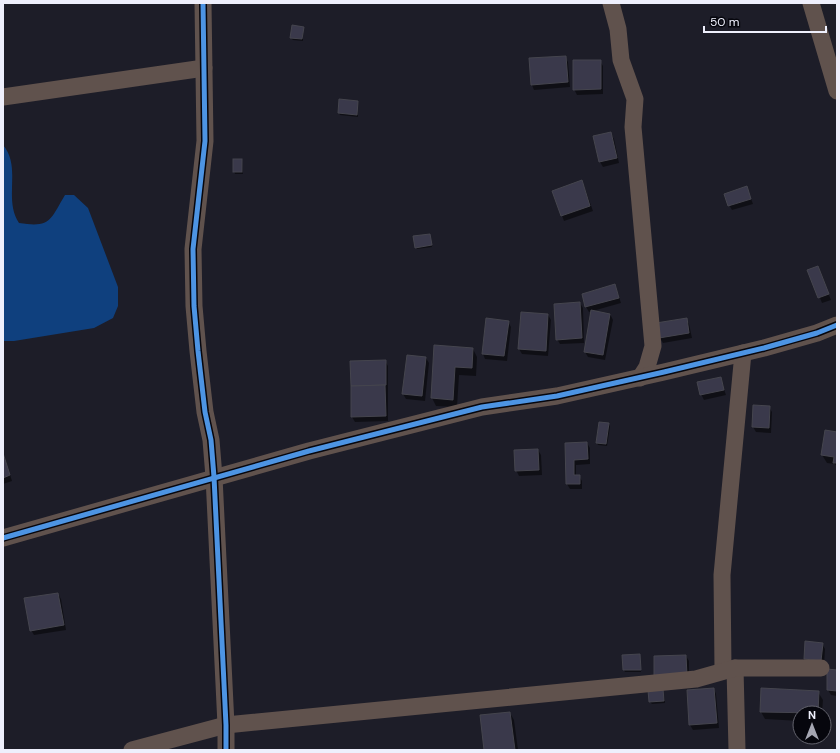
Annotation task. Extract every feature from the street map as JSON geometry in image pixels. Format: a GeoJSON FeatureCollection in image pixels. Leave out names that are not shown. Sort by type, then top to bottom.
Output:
{"type":"FeatureCollection","features":[{"type":"Feature","properties":{"kind":"street"},"geometry":{"type":"LineString","coordinates":[[203,3],[205,141],[193,250],[194,306],[205,412],[211,440],[214,477],[226,750]]}},
{"type":"Feature","properties":{"kind":"street"},"geometry":{"type":"LineString","coordinates":[[612,3],[618,29],[621,60],[635,100],[633,127],[653,346],[647,367],[640,378]]}},
{"type":"Feature","properties":{"kind":"street"},"geometry":{"type":"LineString","coordinates":[[810,3],[837,91]]}},
{"type":"Feature","properties":{"kind":"street"},"geometry":{"type":"LineString","coordinates":[[3,97],[204,68]]}},
{"type":"Feature","properties":{"kind":"street"},"geometry":{"type":"LineString","coordinates":[[3,538],[309,450],[482,407],[557,396],[640,378],[743,353],[817,333],[837,325]]}},
{"type":"Feature","properties":{"kind":"street"},"geometry":{"type":"LineString","coordinates":[[737,750],[722,575],[743,353]]}},
{"type":"Feature","properties":{"kind":"street"},"geometry":{"type":"LineString","coordinates":[[132,750],[226,725],[696,679],[729,669],[821,668]]}},
{"type":"Feature","properties":{"kind":"water"},"geometry":{"type":"Polygon","coordinates":[[[3,145],[11,163],[12,204],[14,214],[19,223],[44,223],[56,211],[65,195],[74,195],[88,208],[118,287],[118,306],[113,318],[94,328],[14,341],[3,341],[3,145]]]}},
{"type":"Feature","properties":{"kind":"building"},"geometry":{"type":"Polygon","coordinates":[[[292,25],[304,27],[302,39],[290,38],[292,25]]]}},
{"type":"Feature","properties":{"kind":"building"},"geometry":{"type":"Polygon","coordinates":[[[566,56],[568,82],[531,85],[529,58],[566,56]]]}},
{"type":"Feature","properties":{"kind":"building"},"geometry":{"type":"Polygon","coordinates":[[[573,60],[601,60],[601,89],[573,90],[573,60]]]}},
{"type":"Feature","properties":{"kind":"building"},"geometry":{"type":"Polygon","coordinates":[[[339,99],[358,101],[357,115],[338,113],[339,99]]]}},
{"type":"Feature","properties":{"kind":"building"},"geometry":{"type":"Polygon","coordinates":[[[611,132],[617,158],[599,162],[593,136],[611,132]]]}},
{"type":"Feature","properties":{"kind":"building"},"geometry":{"type":"Polygon","coordinates":[[[233,159],[242,159],[242,172],[233,172],[233,159]]]}},
{"type":"Feature","properties":{"kind":"building"},"geometry":{"type":"Polygon","coordinates":[[[582,180],[590,206],[561,216],[552,191],[582,180]]]}},
{"type":"Feature","properties":{"kind":"building"},"geometry":{"type":"Polygon","coordinates":[[[747,186],[751,199],[728,206],[724,194],[747,186]]]}},
{"type":"Feature","properties":{"kind":"building"},"geometry":{"type":"Polygon","coordinates":[[[430,234],[432,245],[415,248],[413,236],[430,234]]]}},
{"type":"Feature","properties":{"kind":"building"},"geometry":{"type":"Polygon","coordinates":[[[818,266],[829,294],[818,298],[807,270],[818,266]]]}},
{"type":"Feature","properties":{"kind":"building"},"geometry":{"type":"Polygon","coordinates":[[[615,284],[619,298],[585,307],[582,294],[615,284]]]}},
{"type":"Feature","properties":{"kind":"building"},"geometry":{"type":"Polygon","coordinates":[[[580,302],[582,338],[556,340],[554,304],[580,302]]]}},
{"type":"Feature","properties":{"kind":"building"},"geometry":{"type":"Polygon","coordinates":[[[591,310],[610,314],[603,355],[584,352],[591,310]]]}},
{"type":"Feature","properties":{"kind":"building"},"geometry":{"type":"Polygon","coordinates":[[[521,312],[548,314],[546,351],[518,349],[521,312]]]}},
{"type":"Feature","properties":{"kind":"building"},"geometry":{"type":"Polygon","coordinates":[[[486,318],[509,321],[504,356],[482,354],[486,318]]]}},
{"type":"Feature","properties":{"kind":"building"},"geometry":{"type":"Polygon","coordinates":[[[687,318],[689,333],[659,338],[656,323],[687,318]]]}},
{"type":"Feature","properties":{"kind":"building"},"geometry":{"type":"Polygon","coordinates":[[[434,345],[473,348],[472,368],[455,367],[453,400],[431,398],[434,345]]]}},
{"type":"Feature","properties":{"kind":"building"},"geometry":{"type":"Polygon","coordinates":[[[407,355],[426,357],[422,396],[402,394],[407,355]]]}},
{"type":"Feature","properties":{"kind":"building"},"geometry":{"type":"Polygon","coordinates":[[[386,360],[386,385],[351,386],[350,361],[386,360]]]}},
{"type":"Feature","properties":{"kind":"building"},"geometry":{"type":"Polygon","coordinates":[[[721,377],[724,390],[700,395],[697,382],[721,377]]]}},
{"type":"Feature","properties":{"kind":"building"},"geometry":{"type":"Polygon","coordinates":[[[385,385],[386,416],[351,417],[351,386],[385,385]]]}},
{"type":"Feature","properties":{"kind":"building"},"geometry":{"type":"Polygon","coordinates":[[[753,405],[770,406],[769,428],[752,427],[753,405]]]}},
{"type":"Feature","properties":{"kind":"building"},"geometry":{"type":"Polygon","coordinates":[[[599,422],[609,423],[606,444],[596,443],[599,422]]]}},
{"type":"Feature","properties":{"kind":"building"},"geometry":{"type":"Polygon","coordinates":[[[825,430],[837,432],[837,463],[833,463],[834,457],[821,455],[825,430]]]}},
{"type":"Feature","properties":{"kind":"building"},"geometry":{"type":"Polygon","coordinates":[[[587,442],[588,459],[574,460],[574,475],[580,475],[580,484],[566,484],[565,443],[587,442]]]}},
{"type":"Feature","properties":{"kind":"building"},"geometry":{"type":"Polygon","coordinates":[[[538,449],[539,470],[515,471],[514,450],[538,449]]]}},
{"type":"Feature","properties":{"kind":"building"},"geometry":{"type":"Polygon","coordinates":[[[3,453],[10,475],[3,478],[3,453]]]}},
{"type":"Feature","properties":{"kind":"building"},"geometry":{"type":"Polygon","coordinates":[[[58,593],[64,625],[30,631],[24,598],[58,593]]]}},
{"type":"Feature","properties":{"kind":"building"},"geometry":{"type":"Polygon","coordinates":[[[805,641],[823,643],[821,661],[804,659],[805,641]]]}},
{"type":"Feature","properties":{"kind":"building"},"geometry":{"type":"Polygon","coordinates":[[[640,654],[641,670],[623,670],[622,655],[640,654]]]}},
{"type":"Feature","properties":{"kind":"building"},"geometry":{"type":"Polygon","coordinates":[[[686,655],[687,676],[654,677],[654,656],[686,655]]]}},
{"type":"Feature","properties":{"kind":"building"},"geometry":{"type":"Polygon","coordinates":[[[827,669],[837,670],[837,691],[827,690],[827,669]]]}},
{"type":"Feature","properties":{"kind":"building"},"geometry":{"type":"Polygon","coordinates":[[[714,688],[717,723],[689,725],[687,690],[714,688]]]}},
{"type":"Feature","properties":{"kind":"building"},"geometry":{"type":"Polygon","coordinates":[[[761,688],[819,691],[818,705],[792,705],[792,713],[760,712],[761,688]]]}},
{"type":"Feature","properties":{"kind":"building"},"geometry":{"type":"Polygon","coordinates":[[[663,689],[664,701],[649,702],[648,690],[663,689]]]}},
{"type":"Feature","properties":{"kind":"building"},"geometry":{"type":"Polygon","coordinates":[[[510,712],[515,750],[484,750],[480,715],[510,712]]]}},
{"type":"Feature","properties":{"kind":"cycle path"},"geometry":{"type":"LineString","coordinates":[[203,3],[205,141],[193,249],[194,306],[205,412],[211,440],[214,477],[226,750]]}},
{"type":"Feature","properties":{"kind":"cycle path"},"geometry":{"type":"LineString","coordinates":[[3,538],[309,451],[482,407],[557,396],[664,372],[764,348],[817,333],[837,325]]}}]}
